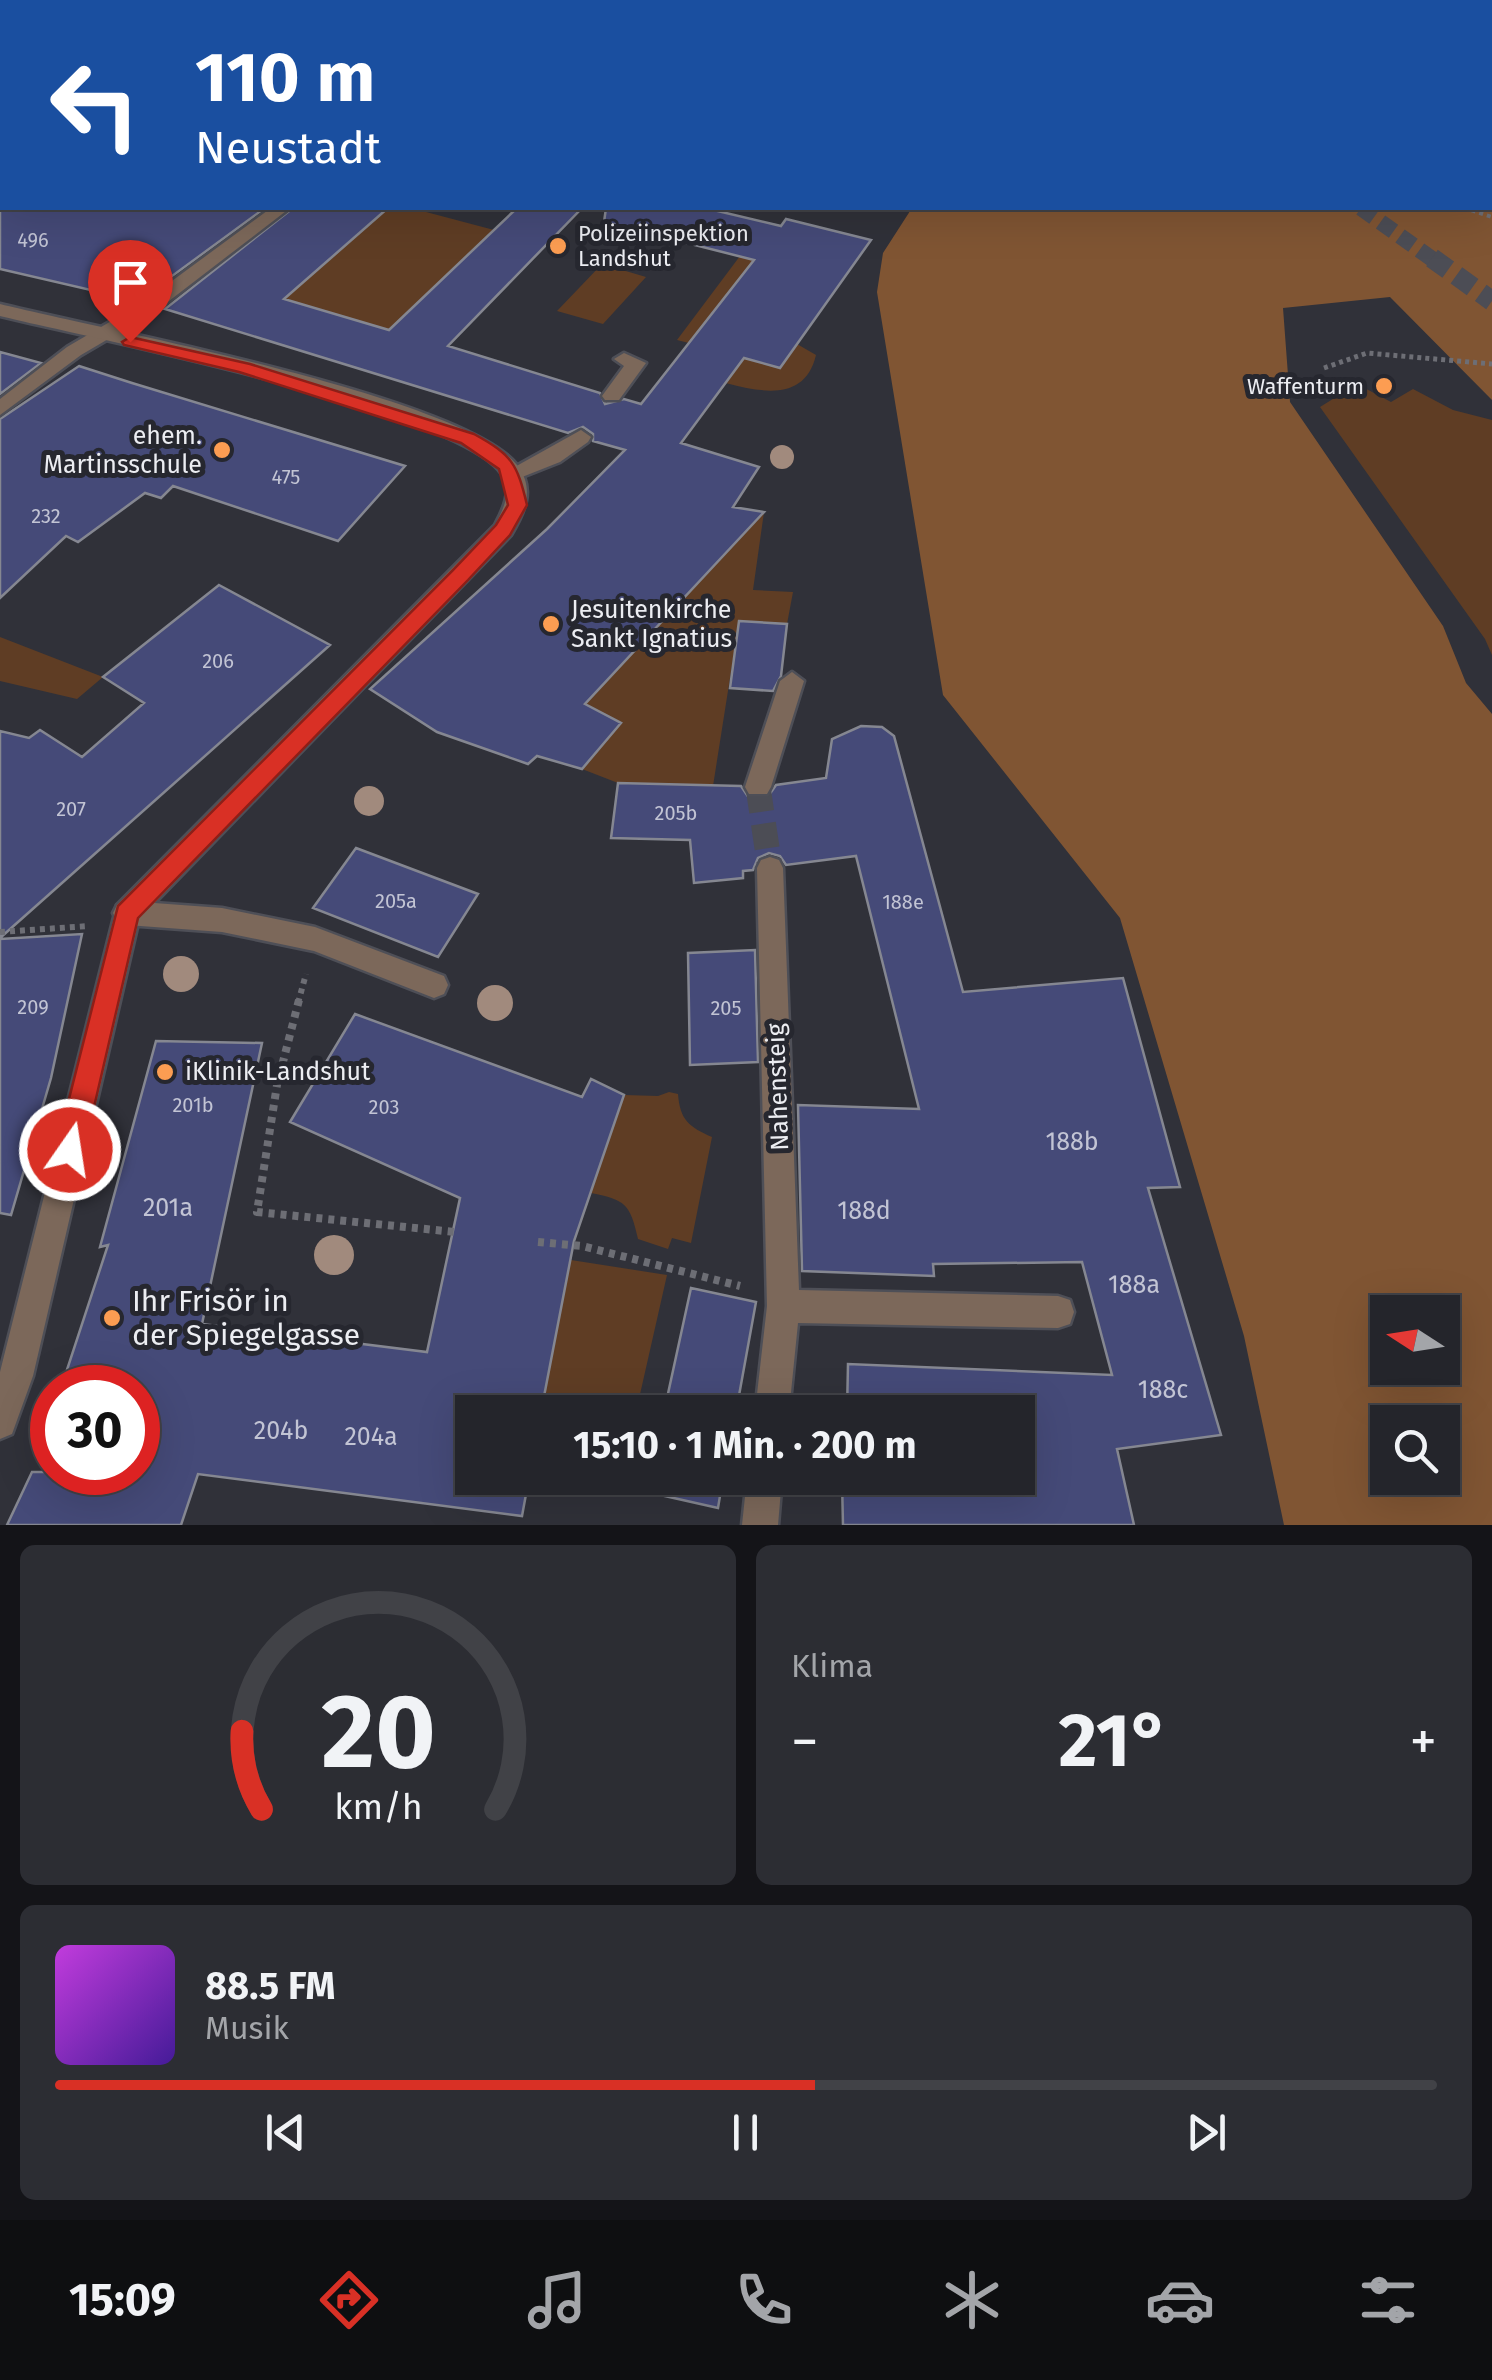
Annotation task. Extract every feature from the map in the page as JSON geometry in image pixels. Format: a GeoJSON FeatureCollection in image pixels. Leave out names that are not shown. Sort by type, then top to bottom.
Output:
{"type":"FeatureCollection","features":[{"type":"Feature","properties":{"kind":"street"},"geometry":{"type":"LineString","coordinates":[[0,409],[74,351],[149,307],[279,210]]}},
{"type":"Feature","properties":{"kind":"street"},"geometry":{"type":"LineString","coordinates":[[0,310],[244,368],[407,416],[493,452],[512,474],[518,494],[512,515],[460,575],[125,918],[16,1376],[0,1422]]}},
{"type":"Feature","properties":{"kind":"street"},"geometry":{"type":"LineString","coordinates":[[612,396],[636,363],[624,359]]}},
{"type":"Feature","properties":{"kind":"street"},"geometry":{"type":"LineString","coordinates":[[512,474],[553,457],[580,437]]}},
{"type":"Feature","properties":{"kind":"street"},"geometry":{"type":"LineString","coordinates":[[758,787],[792,681]]}},
{"type":"Feature","properties":{"kind":"street","name":"Nahensteig"},"geometry":{"type":"LineString","coordinates":[[770,868],[782,1298],[773,1395]]}},
{"type":"Feature","properties":{"kind":"street"},"geometry":{"type":"LineString","coordinates":[[125,918],[222,920],[315,938],[434,985]]}},
{"type":"Feature","properties":{"kind":"street"},"geometry":{"type":"LineString","coordinates":[[782,1298],[1058,1312]]}},
{"type":"Feature","properties":{"kind":"street"},"geometry":{"type":"LineString","coordinates":[[760,1525],[763,1495]]}},
{"type":"Feature","properties":{"kind":"path"},"geometry":{"type":"LineString","coordinates":[[1324,368],[1367,353],[1492,364]]}},
{"type":"Feature","properties":{"kind":"path"},"geometry":{"type":"LineString","coordinates":[[0,932],[125,918]]}},
{"type":"Feature","properties":{"kind":"path"},"geometry":{"type":"LineString","coordinates":[[315,938],[277,1085],[257,1212],[455,1232]]}},
{"type":"Feature","properties":{"kind":"path"},"geometry":{"type":"LineString","coordinates":[[538,1242],[582,1246],[782,1298]]}},
{"type":"Feature","properties":{"kind":"shaded area"},"geometry":{"type":"Polygon","coordinates":[[[386,210],[419,210],[494,230],[389,330],[284,299],[386,210]]]}},
{"type":"Feature","properties":{"kind":"shaded area"},"geometry":{"type":"Polygon","coordinates":[[[911,210],[1492,210],[1492,400],[1390,297],[1283,308],[1290,402],[1443,626],[1466,683],[1492,714],[1492,1525],[1284,1525],[1244,1336],[1120,918],[943,695],[877,292],[883,253],[911,210]]]}},
{"type":"Feature","properties":{"kind":"shaded area"},"geometry":{"type":"Polygon","coordinates":[[[740,256],[754,260],[689,343],[677,340],[740,256]]]}},
{"type":"Feature","properties":{"kind":"shaded area"},"geometry":{"type":"Polygon","coordinates":[[[602,264],[646,277],[603,324],[557,311],[602,264]]]}},
{"type":"Feature","properties":{"kind":"shaded area"},"geometry":{"type":"Polygon","coordinates":[[[797,344],[816,355],[809,373],[783,390],[748,388],[695,375],[714,350],[780,368],[797,344]]]}},
{"type":"Feature","properties":{"kind":"shaded area"},"geometry":{"type":"Polygon","coordinates":[[[1357,384],[1391,402],[1413,389],[1453,410],[1492,420],[1492,655],[1485,639],[1320,407],[1357,384]]]}},
{"type":"Feature","properties":{"kind":"shaded area"},"geometry":{"type":"Polygon","coordinates":[[[764,512],[753,590],[793,592],[787,624],[739,621],[713,786],[618,783],[582,769],[621,723],[585,704],[764,512]]]}},
{"type":"Feature","properties":{"kind":"shaded area"},"geometry":{"type":"Polygon","coordinates":[[[0,637],[103,677],[77,699],[0,681],[0,637]]]}},
{"type":"Feature","properties":{"kind":"shaded area"},"geometry":{"type":"Polygon","coordinates":[[[678,1094],[687,1122],[712,1137],[691,1243],[672,1238],[668,1249],[638,1239],[629,1211],[619,1201],[591,1193],[624,1095],[658,1096],[678,1094]]]}},
{"type":"Feature","properties":{"kind":"shaded area"},"geometry":{"type":"Polygon","coordinates":[[[571,1260],[667,1275],[640,1395],[544,1395],[571,1260]]]}},
{"type":"Feature","properties":{"kind":"building"},"geometry":{"type":"Polygon","coordinates":[[[0,210],[262,210],[138,301],[0,269],[0,210]]]}},
{"type":"Feature","properties":{"kind":"building"},"geometry":{"type":"Polygon","coordinates":[[[290,210],[386,210],[284,299],[389,330],[515,210],[580,210],[448,346],[600,393],[605,404],[624,399],[641,404],[754,260],[604,222],[606,210],[713,210],[781,226],[786,219],[871,240],[780,368],[744,358],[681,443],[759,467],[733,507],[764,512],[585,704],[621,723],[582,769],[537,756],[528,764],[437,732],[370,689],[547,529],[625,450],[593,441],[593,434],[583,427],[568,433],[165,309],[290,210]]]}},
{"type":"Feature","properties":{"kind":"building"},"geometry":{"type":"Polygon","coordinates":[[[0,352],[41,363],[0,394],[0,352]]]}},
{"type":"Feature","properties":{"kind":"building","name":"ehem. Martinsschule"},"geometry":{"type":"Polygon","coordinates":[[[79,366],[405,466],[338,541],[173,486],[161,498],[145,493],[78,542],[66,536],[0,598],[0,419],[79,366]]]}},
{"type":"Feature","properties":{"kind":"building"},"geometry":{"type":"Polygon","coordinates":[[[219,585],[330,645],[0,938],[0,731],[29,738],[40,730],[82,757],[144,703],[103,677],[219,585]]]}},
{"type":"Feature","properties":{"kind":"building"},"geometry":{"type":"Polygon","coordinates":[[[739,621],[787,624],[781,676],[773,691],[730,688],[739,621]]]}},
{"type":"Feature","properties":{"kind":"building"},"geometry":{"type":"Polygon","coordinates":[[[861,726],[882,727],[894,736],[963,992],[1123,978],[1180,1187],[1148,1188],[1221,1435],[1117,1449],[1134,1525],[843,1525],[842,1495],[1035,1495],[1035,1395],[847,1395],[848,1364],[1112,1375],[1082,1262],[933,1264],[934,1276],[802,1271],[798,1105],[919,1109],[856,856],[786,865],[780,856],[769,853],[758,858],[753,870],[743,871],[743,878],[694,883],[690,840],[611,838],[618,783],[741,786],[749,798],[767,798],[776,785],[826,778],[832,739],[861,726]]]}},
{"type":"Feature","properties":{"kind":"building"},"geometry":{"type":"Polygon","coordinates":[[[356,848],[478,894],[438,957],[313,908],[356,848]]]}},
{"type":"Feature","properties":{"kind":"building"},"geometry":{"type":"Polygon","coordinates":[[[82,934],[51,1078],[11,1215],[0,1213],[0,939],[82,934]]]}},
{"type":"Feature","properties":{"kind":"building"},"geometry":{"type":"Polygon","coordinates":[[[755,950],[758,1062],[690,1065],[688,953],[755,950]]]}},
{"type":"Feature","properties":{"kind":"building"},"geometry":{"type":"Polygon","coordinates":[[[355,1014],[582,1097],[591,1079],[624,1095],[574,1241],[544,1395],[455,1395],[455,1495],[526,1495],[522,1516],[198,1474],[181,1525],[7,1525],[30,1476],[30,1495],[160,1495],[160,1365],[69,1365],[108,1245],[100,1247],[156,1041],[262,1043],[202,1324],[427,1352],[460,1198],[290,1122],[355,1014]]]}},
{"type":"Feature","properties":{"kind":"building"},"geometry":{"type":"Polygon","coordinates":[[[691,1288],[756,1302],[739,1395],[668,1395],[691,1288]]]}},
{"type":"Feature","properties":{"kind":"building"},"geometry":{"type":"Polygon","coordinates":[[[660,1495],[720,1495],[718,1508],[660,1495]]]}},
{"type":"Feature","properties":{"kind":"tunnel"},"geometry":{"type":"LineString","coordinates":[[1364,210],[1435,261]]}},
{"type":"Feature","properties":{"kind":"tunnel"},"geometry":{"type":"LineString","coordinates":[[1432,258],[1492,301]]}},
{"type":"Feature","properties":{"kind":"tunnel"},"geometry":{"type":"LineString","coordinates":[[758,787],[770,868]]}},
{"type":"Feature","properties":{"kind":"place","name":"Polizeiinspektion Landshut"},"geometry":{"type":"Point","coordinates":[558,246]}},
{"type":"Feature","properties":{"kind":"place","name":"Waffenturm"},"geometry":{"type":"Point","coordinates":[1384,386]}},
{"type":"Feature","properties":{"kind":"place","name":"ehem. Martinsschule"},"geometry":{"type":"Point","coordinates":[222,450]}},
{"type":"Feature","properties":{"kind":"place","name":"Jesuitenkirche Sankt Ignatius"},"geometry":{"type":"Point","coordinates":[551,624]}},
{"type":"Feature","properties":{"kind":"place","name":"iKlinik-Landshut"},"geometry":{"type":"Point","coordinates":[165,1072]}},
{"type":"Feature","properties":{"kind":"place","name":"Ihr Frisör in der Spiegelgasse"},"geometry":{"type":"Point","coordinates":[112,1318]}},
{"type":"Feature","properties":{"kind":"route"},"geometry":{"type":"LineString","coordinates":[[70,1150],[126,913],[460,575],[503,530],[518,505],[515,481],[508,467],[493,452],[467,438],[407,416],[244,368],[130,342]]}}]}
